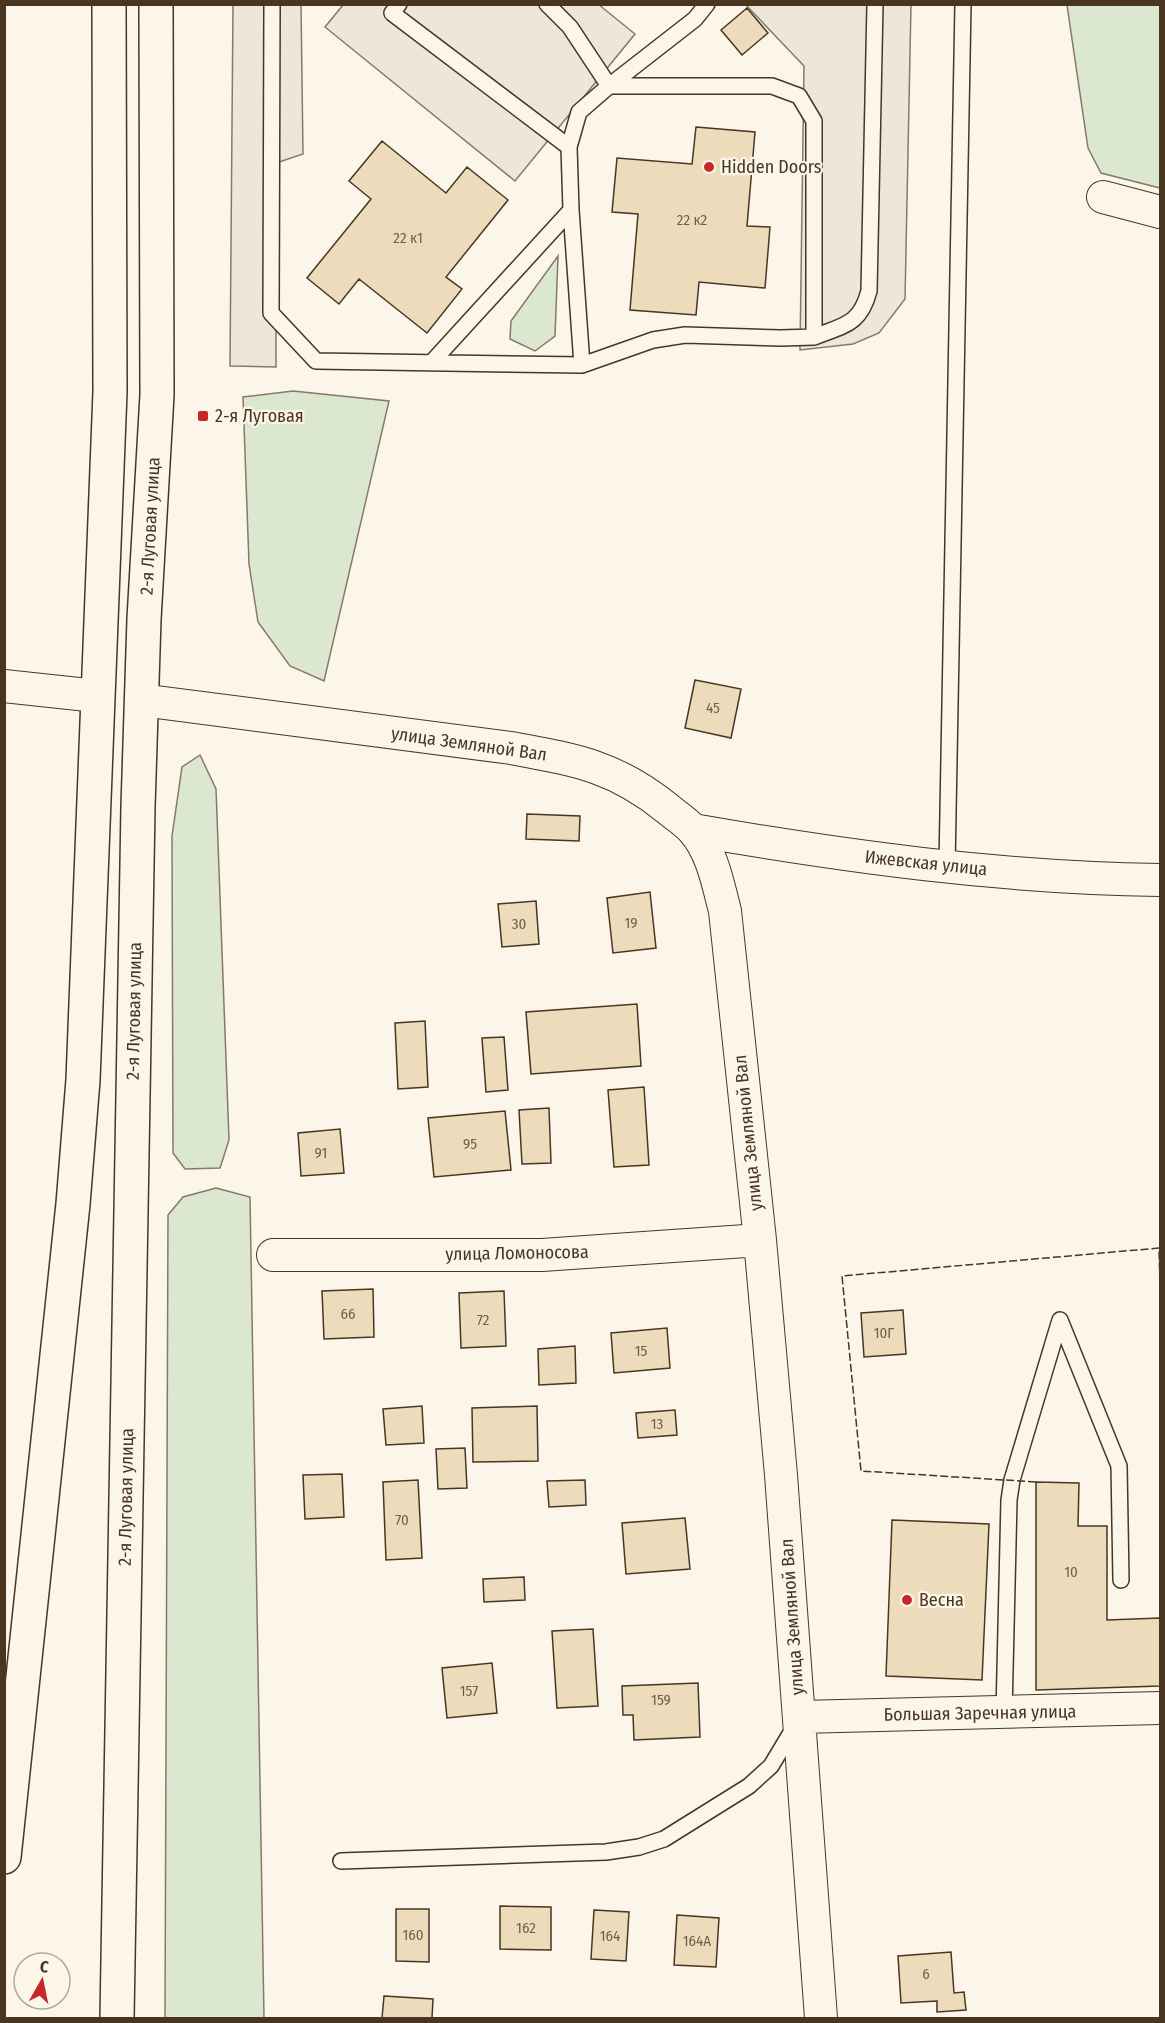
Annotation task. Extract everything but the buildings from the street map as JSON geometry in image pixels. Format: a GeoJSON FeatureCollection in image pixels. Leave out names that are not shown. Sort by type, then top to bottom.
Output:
{"type":"FeatureCollection","features":[{"type":"Feature","properties":{"kind":"main road"},"geometry":{"type":"LineString","coordinates":[[4,1857],[73,1204],[83,1068],[110,392],[109,4]]}},
{"type":"Feature","properties":{"kind":"main road","name":"2-я Луговая улица"},"geometry":{"type":"LineString","coordinates":[[117,2019],[137,855],[141,700],[157,395],[156,4]]}},
{"type":"Feature","properties":{"kind":"main road"},"geometry":{"type":"LineString","coordinates":[[97,696],[141,700]]}},
{"type":"Feature","properties":{"kind":"street"},"geometry":{"type":"LineString","coordinates":[[1103,197],[1161,212]]}},
{"type":"Feature","properties":{"kind":"street"},"geometry":{"type":"LineString","coordinates":[[4,687],[97,696]]}},
{"type":"Feature","properties":{"kind":"street","name":"улица Земляной Вал"},"geometry":{"type":"LineString","coordinates":[[141,700],[511,748],[597,766],[628,780],[653,797],[693,830],[704,848],[716,874],[725,911],[760,1240],[782,1475],[821,2019]]}},
{"type":"Feature","properties":{"kind":"street","name":"Ижевская улица"},"geometry":{"type":"LineString","coordinates":[[693,830],[886,860],[1087,879],[1161,880]]}},
{"type":"Feature","properties":{"kind":"street","name":"улица Ломоносова"},"geometry":{"type":"LineString","coordinates":[[273,1255],[542,1255],[760,1240]]}},
{"type":"Feature","properties":{"kind":"street","name":"Большая Заречная улица"},"geometry":{"type":"LineString","coordinates":[[800,1717],[1161,1708]]}},
{"type":"Feature","properties":{"kind":"lane"},"geometry":{"type":"LineString","coordinates":[[272,4],[271,313],[316,361],[582,365],[653,340],[685,334],[814,337],[851,322],[865,307],[869,291],[874,4]]}},
{"type":"Feature","properties":{"kind":"lane"},"geometry":{"type":"LineString","coordinates":[[399,4],[392,13],[569,147]]}},
{"type":"Feature","properties":{"kind":"lane"},"geometry":{"type":"LineString","coordinates":[[547,4],[570,27],[609,86]]}},
{"type":"Feature","properties":{"kind":"lane"},"geometry":{"type":"LineString","coordinates":[[582,365],[569,147],[579,112],[695,19],[707,4]]}},
{"type":"Feature","properties":{"kind":"lane"},"geometry":{"type":"LineString","coordinates":[[947,866],[963,4]]}},
{"type":"Feature","properties":{"kind":"lane"},"geometry":{"type":"LineString","coordinates":[[609,86],[772,86],[799,96],[814,121],[814,337]]}},
{"type":"Feature","properties":{"kind":"lane"},"geometry":{"type":"LineString","coordinates":[[432,362],[571,210]]}},
{"type":"Feature","properties":{"kind":"lane"},"geometry":{"type":"LineString","coordinates":[[1004,1713],[1009,1500],[1012,1480],[1060,1320],[1119,1466],[1121,1580]]}},
{"type":"Feature","properties":{"kind":"lane"},"geometry":{"type":"LineString","coordinates":[[341,1861],[606,1852],[639,1847],[664,1839],[749,1786],[771,1766],[800,1717]]}},
{"type":"Feature","properties":{"kind":"green space"},"geometry":{"type":"Polygon","coordinates":[[[1067,5],[1160,5],[1160,188],[1101,173],[1088,148],[1067,5]]]}},
{"type":"Feature","properties":{"kind":"green space"},"geometry":{"type":"Polygon","coordinates":[[[558,256],[555,336],[535,351],[510,339],[511,321],[558,256]]]}},
{"type":"Feature","properties":{"kind":"green space"},"geometry":{"type":"Polygon","coordinates":[[[293,391],[389,401],[324,681],[290,666],[258,622],[249,564],[243,397],[293,391]]]}},
{"type":"Feature","properties":{"kind":"green space"},"geometry":{"type":"Polygon","coordinates":[[[200,755],[216,789],[229,1140],[220,1168],[185,1169],[173,1153],[172,836],[182,767],[200,755]]]}},
{"type":"Feature","properties":{"kind":"green space"},"geometry":{"type":"Polygon","coordinates":[[[216,1188],[250,1197],[264,2018],[165,2018],[168,1215],[183,1197],[216,1188]]]}},
{"type":"Feature","properties":{"kind":"shaded area"},"geometry":{"type":"Polygon","coordinates":[[[598,4],[635,34],[515,181],[325,27],[343,5],[598,4]]]}},
{"type":"Feature","properties":{"kind":"shaded area"},"geometry":{"type":"Polygon","coordinates":[[[233,5],[301,5],[303,154],[276,163],[276,367],[230,366],[233,5]]]}},
{"type":"Feature","properties":{"kind":"shaded area"},"geometry":{"type":"Polygon","coordinates":[[[746,5],[911,5],[905,299],[879,333],[853,344],[800,350],[804,66],[746,5]]]}},
{"type":"Feature","properties":{"kind":"fence"},"geometry":{"type":"LineString","coordinates":[[1036,1482],[861,1471],[842,1276],[1159,1248],[1160,1288]]}},
{"type":"Feature","properties":{"kind":"place","name":"Hidden Doors"},"geometry":{"type":"Point","coordinates":[709,167]}},
{"type":"Feature","properties":{"kind":"place","name":"2-я Луговая"},"geometry":{"type":"Point","coordinates":[203,416]}},
{"type":"Feature","properties":{"kind":"place","name":"Весна"},"geometry":{"type":"Point","coordinates":[907,1600]}}]}
